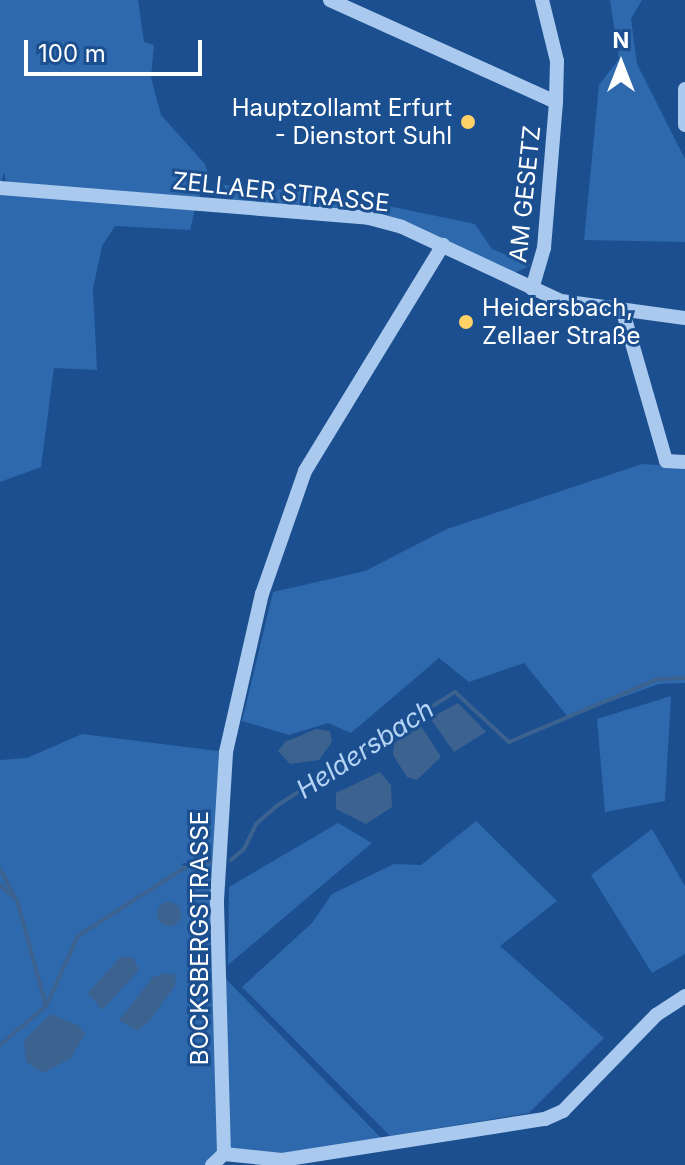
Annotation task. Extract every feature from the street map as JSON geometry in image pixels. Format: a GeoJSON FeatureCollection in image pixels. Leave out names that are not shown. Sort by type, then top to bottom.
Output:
{"type":"FeatureCollection","features":[{"type":"Feature","properties":{"kind":"street","name":"AM GESETZ"},"geometry":{"type":"LineString","coordinates":[[330,0],[556,102]]}},
{"type":"Feature","properties":{"kind":"street","name":"AM GESETZ"},"geometry":{"type":"LineString","coordinates":[[532,289],[544,248],[556,102],[557,61],[542,0]]}},
{"type":"Feature","properties":{"kind":"street"},"geometry":{"type":"LineString","coordinates":[[685,89],[685,125]]}},
{"type":"Feature","properties":{"kind":"street","name":"ZELLAER STRASSE"},"geometry":{"type":"LineString","coordinates":[[0,188],[369,218],[443,245],[532,289],[623,312],[685,318]]}},
{"type":"Feature","properties":{"kind":"street","name":"BOCKSBERGSTRASSE"},"geometry":{"type":"LineString","coordinates":[[224,1154],[217,900],[226,752],[239,685],[262,594],[305,471],[443,245]]}},
{"type":"Feature","properties":{"kind":"street"},"geometry":{"type":"LineString","coordinates":[[623,312],[666,461],[685,462]]}},
{"type":"Feature","properties":{"kind":"street"},"geometry":{"type":"LineString","coordinates":[[212,1165],[224,1154],[282,1160],[545,1119],[563,1111],[656,1015],[685,996]]}},
{"type":"Feature","properties":{"kind":"shaded area"},"geometry":{"type":"Polygon","coordinates":[[[0,0],[138,0],[144,42],[154,45],[151,77],[161,115],[205,164],[210,181],[199,197],[6,182],[4,172],[0,188],[0,0]]]}},
{"type":"Feature","properties":{"kind":"shaded area"},"geometry":{"type":"Polygon","coordinates":[[[610,0],[642,0],[631,19],[637,64],[685,159],[685,242],[584,240],[599,85],[619,59],[610,0]]]}},
{"type":"Feature","properties":{"kind":"shaded area"},"geometry":{"type":"Polygon","coordinates":[[[223,185],[321,192],[475,224],[492,249],[531,265],[512,274],[438,237],[233,200],[223,185]]]}},
{"type":"Feature","properties":{"kind":"shaded area"},"geometry":{"type":"Polygon","coordinates":[[[0,194],[195,209],[190,230],[115,226],[102,246],[93,289],[97,370],[54,368],[41,467],[0,482],[0,194]]]}},
{"type":"Feature","properties":{"kind":"shaded area"},"geometry":{"type":"Polygon","coordinates":[[[642,464],[685,467],[685,683],[659,684],[568,717],[524,663],[469,682],[439,658],[351,733],[328,723],[289,735],[242,721],[273,592],[365,571],[447,529],[642,464]]]}},
{"type":"Feature","properties":{"kind":"shaded area"},"geometry":{"type":"Polygon","coordinates":[[[671,696],[665,801],[605,812],[597,719],[671,696]]]}},
{"type":"Feature","properties":{"kind":"shaded area"},"geometry":{"type":"Polygon","coordinates":[[[458,703],[486,732],[454,752],[430,718],[458,703]]]}},
{"type":"Feature","properties":{"kind":"shaded area"},"geometry":{"type":"Polygon","coordinates":[[[421,726],[441,757],[417,780],[407,777],[393,755],[394,743],[421,726]]]}},
{"type":"Feature","properties":{"kind":"shaded area"},"geometry":{"type":"Polygon","coordinates":[[[316,729],[330,731],[332,742],[319,760],[290,764],[278,751],[285,742],[316,729]]]}},
{"type":"Feature","properties":{"kind":"shaded area"},"geometry":{"type":"Polygon","coordinates":[[[82,734],[226,752],[219,972],[390,1147],[282,1160],[224,1154],[212,1165],[0,1165],[0,760],[27,758],[82,734]]]}},
{"type":"Feature","properties":{"kind":"shaded area"},"geometry":{"type":"Polygon","coordinates":[[[380,772],[391,785],[392,807],[366,824],[336,809],[336,793],[380,772]]]}},
{"type":"Feature","properties":{"kind":"shaded area"},"geometry":{"type":"Polygon","coordinates":[[[476,821],[557,901],[500,946],[604,1038],[529,1113],[390,1136],[242,987],[312,923],[332,894],[394,864],[421,865],[476,821]]]}},
{"type":"Feature","properties":{"kind":"shaded area"},"geometry":{"type":"Polygon","coordinates":[[[338,823],[372,843],[228,965],[229,887],[338,823]]]}},
{"type":"Feature","properties":{"kind":"shaded area"},"geometry":{"type":"Polygon","coordinates":[[[652,829],[685,886],[685,954],[652,973],[591,875],[652,829]]]}},
{"type":"Feature","properties":{"kind":"shaded area"},"geometry":{"type":"Polygon","coordinates":[[[169,902],[178,905],[181,914],[178,923],[169,926],[160,923],[157,914],[160,905],[169,902]]]}},
{"type":"Feature","properties":{"kind":"shaded area"},"geometry":{"type":"Polygon","coordinates":[[[120,957],[133,957],[139,970],[102,1010],[88,993],[120,957]]]}},
{"type":"Feature","properties":{"kind":"shaded area"},"geometry":{"type":"Polygon","coordinates":[[[165,973],[176,975],[175,986],[148,1022],[137,1031],[119,1020],[153,977],[165,973]]]}},
{"type":"Feature","properties":{"kind":"shaded area"},"geometry":{"type":"Polygon","coordinates":[[[50,1014],[78,1025],[85,1034],[71,1058],[43,1073],[26,1062],[24,1040],[50,1014]]]}},
{"type":"Feature","properties":{"kind":"waterway","name":"Heldersbach"},"geometry":{"type":"LineString","coordinates":[[231,860],[244,849],[256,824],[278,805],[455,692],[509,742],[658,679],[685,678]]}},
{"type":"Feature","properties":{"kind":"waterway","name":"Heldersbach"},"geometry":{"type":"LineString","coordinates":[[0,1045],[46,1006],[78,936],[184,868],[211,861]]}},
{"type":"Feature","properties":{"kind":"waterway"},"geometry":{"type":"LineString","coordinates":[[0,869],[14,895]]}},
{"type":"Feature","properties":{"kind":"waterway"},"geometry":{"type":"LineString","coordinates":[[0,885],[17,900],[46,1006]]}},
{"type":"Feature","properties":{"kind":"place","name":"Hauptzollamt Erfurt - Dienstort Suhl"},"geometry":{"type":"Point","coordinates":[468,122]}},
{"type":"Feature","properties":{"kind":"place","name":"Heidersbach, Zellaer Straße"},"geometry":{"type":"Point","coordinates":[466,322]}}]}
